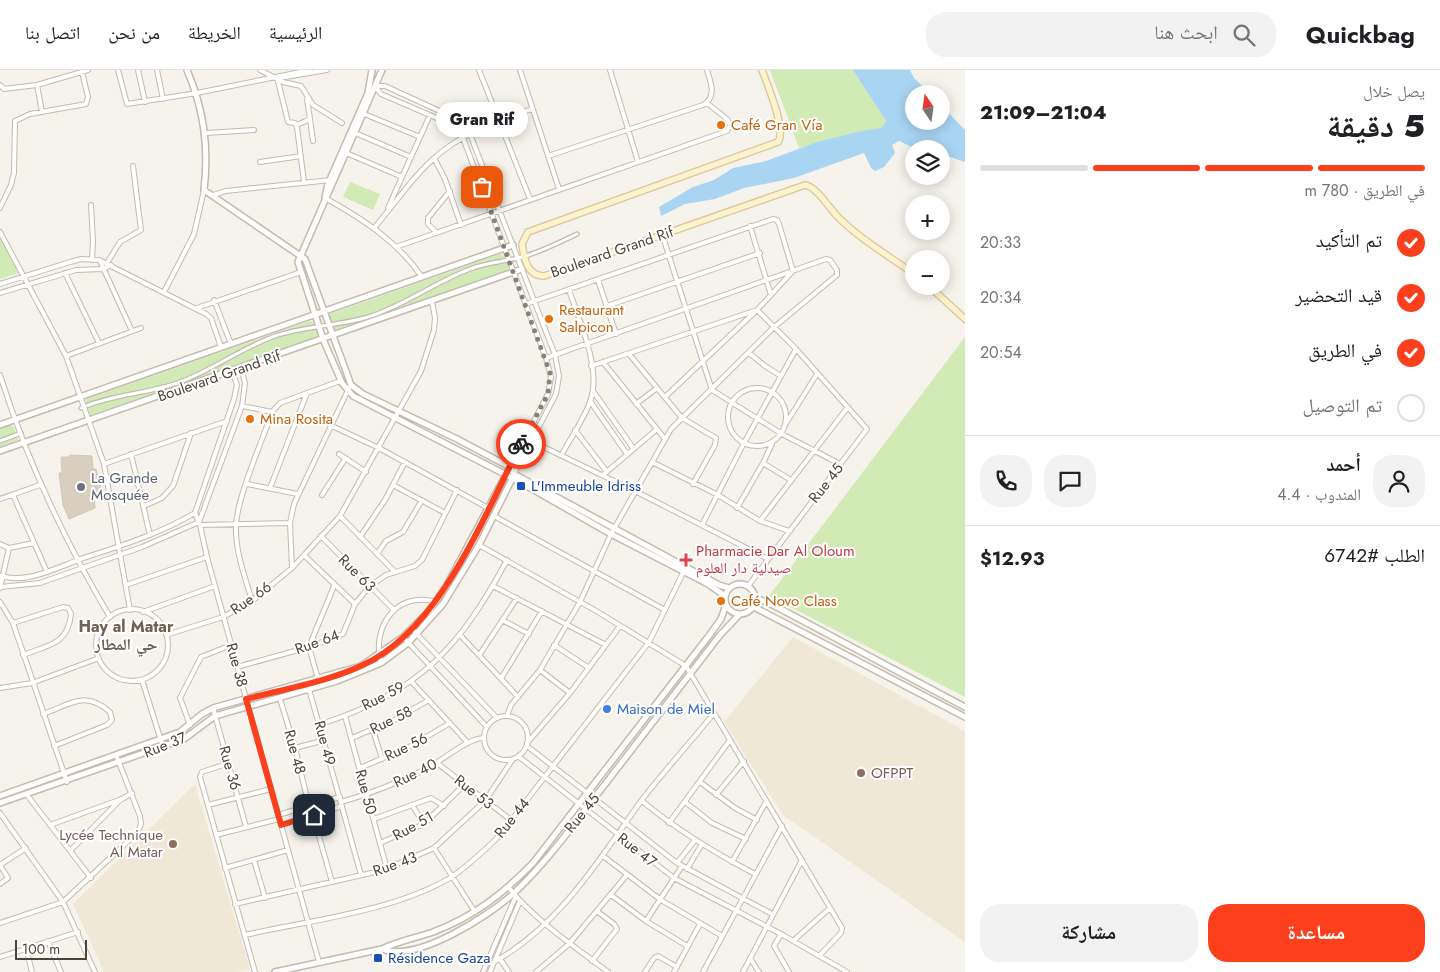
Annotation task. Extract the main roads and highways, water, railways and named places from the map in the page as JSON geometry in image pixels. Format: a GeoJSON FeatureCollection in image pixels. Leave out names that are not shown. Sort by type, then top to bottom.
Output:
{"type":"FeatureCollection","features":[{"type":"Feature","properties":{"kind":"main road","name":"Boulevard Grand Rif"},"geometry":{"type":"LineString","coordinates":[[762,70],[772,97],[781,135],[778,142],[533,230],[522,240],[524,256],[531,272],[544,276],[802,185],[811,186],[853,232],[905,268]]}},
{"type":"Feature","properties":{"kind":"main road"},"geometry":{"type":"LineString","coordinates":[[939,295],[965,319]]}},
{"type":"Feature","properties":{"kind":"water"},"geometry":{"type":"Polygon","coordinates":[[[853,70],[910,70],[914,78],[921,85],[905,85],[905,130],[950,130],[950,114],[965,130],[965,162],[950,157],[950,140],[905,140],[905,144],[899,141],[892,145],[895,153],[884,167],[875,171],[871,168],[864,153],[794,178],[744,188],[715,199],[685,204],[661,216],[659,207],[693,187],[714,180],[733,168],[766,161],[817,142],[882,128],[886,121],[853,70]]]}},
{"type":"Feature","properties":{"kind":"place","name":"Café Gran Vía"},"geometry":{"type":"Point","coordinates":[721,125]}},
{"type":"Feature","properties":{"kind":"place","name":"Gran Rif"},"geometry":{"type":"Point","coordinates":[482,187]}},
{"type":"Feature","properties":{"kind":"place","name":"Restaurant Salpicon"},"geometry":{"type":"Point","coordinates":[549,319]}},
{"type":"Feature","properties":{"kind":"place","name":"Mina Rosita"},"geometry":{"type":"Point","coordinates":[250,419]}},
{"type":"Feature","properties":{"kind":"place","name":"L'Immeuble Idriss"},"geometry":{"type":"Point","coordinates":[521,486]}},
{"type":"Feature","properties":{"kind":"place","name":"La Grande Mosquée"},"geometry":{"type":"Point","coordinates":[81,487]}},
{"type":"Feature","properties":{"kind":"place","name":"Pharmacie Dar Al Oloum صيدلية دار العلوم"},"geometry":{"type":"Point","coordinates":[686,560]}},
{"type":"Feature","properties":{"kind":"place","name":"Café Novo Class"},"geometry":{"type":"Point","coordinates":[721,601]}},
{"type":"Feature","properties":{"kind":"place","name":"Maison de Miel"},"geometry":{"type":"Point","coordinates":[607,709]}},
{"type":"Feature","properties":{"kind":"place","name":"OFPPT"},"geometry":{"type":"Point","coordinates":[861,773]}},
{"type":"Feature","properties":{"kind":"place","name":"Lycée Technique Al Matar"},"geometry":{"type":"Point","coordinates":[173,844]}},
{"type":"Feature","properties":{"kind":"place","name":"Résidence Gaza"},"geometry":{"type":"Point","coordinates":[378,958]}},
{"type":"Feature","properties":{"kind":"district","name":"Hay al Matar حي المطار"},"geometry":{"type":"Point","coordinates":[126,635]}}]}
